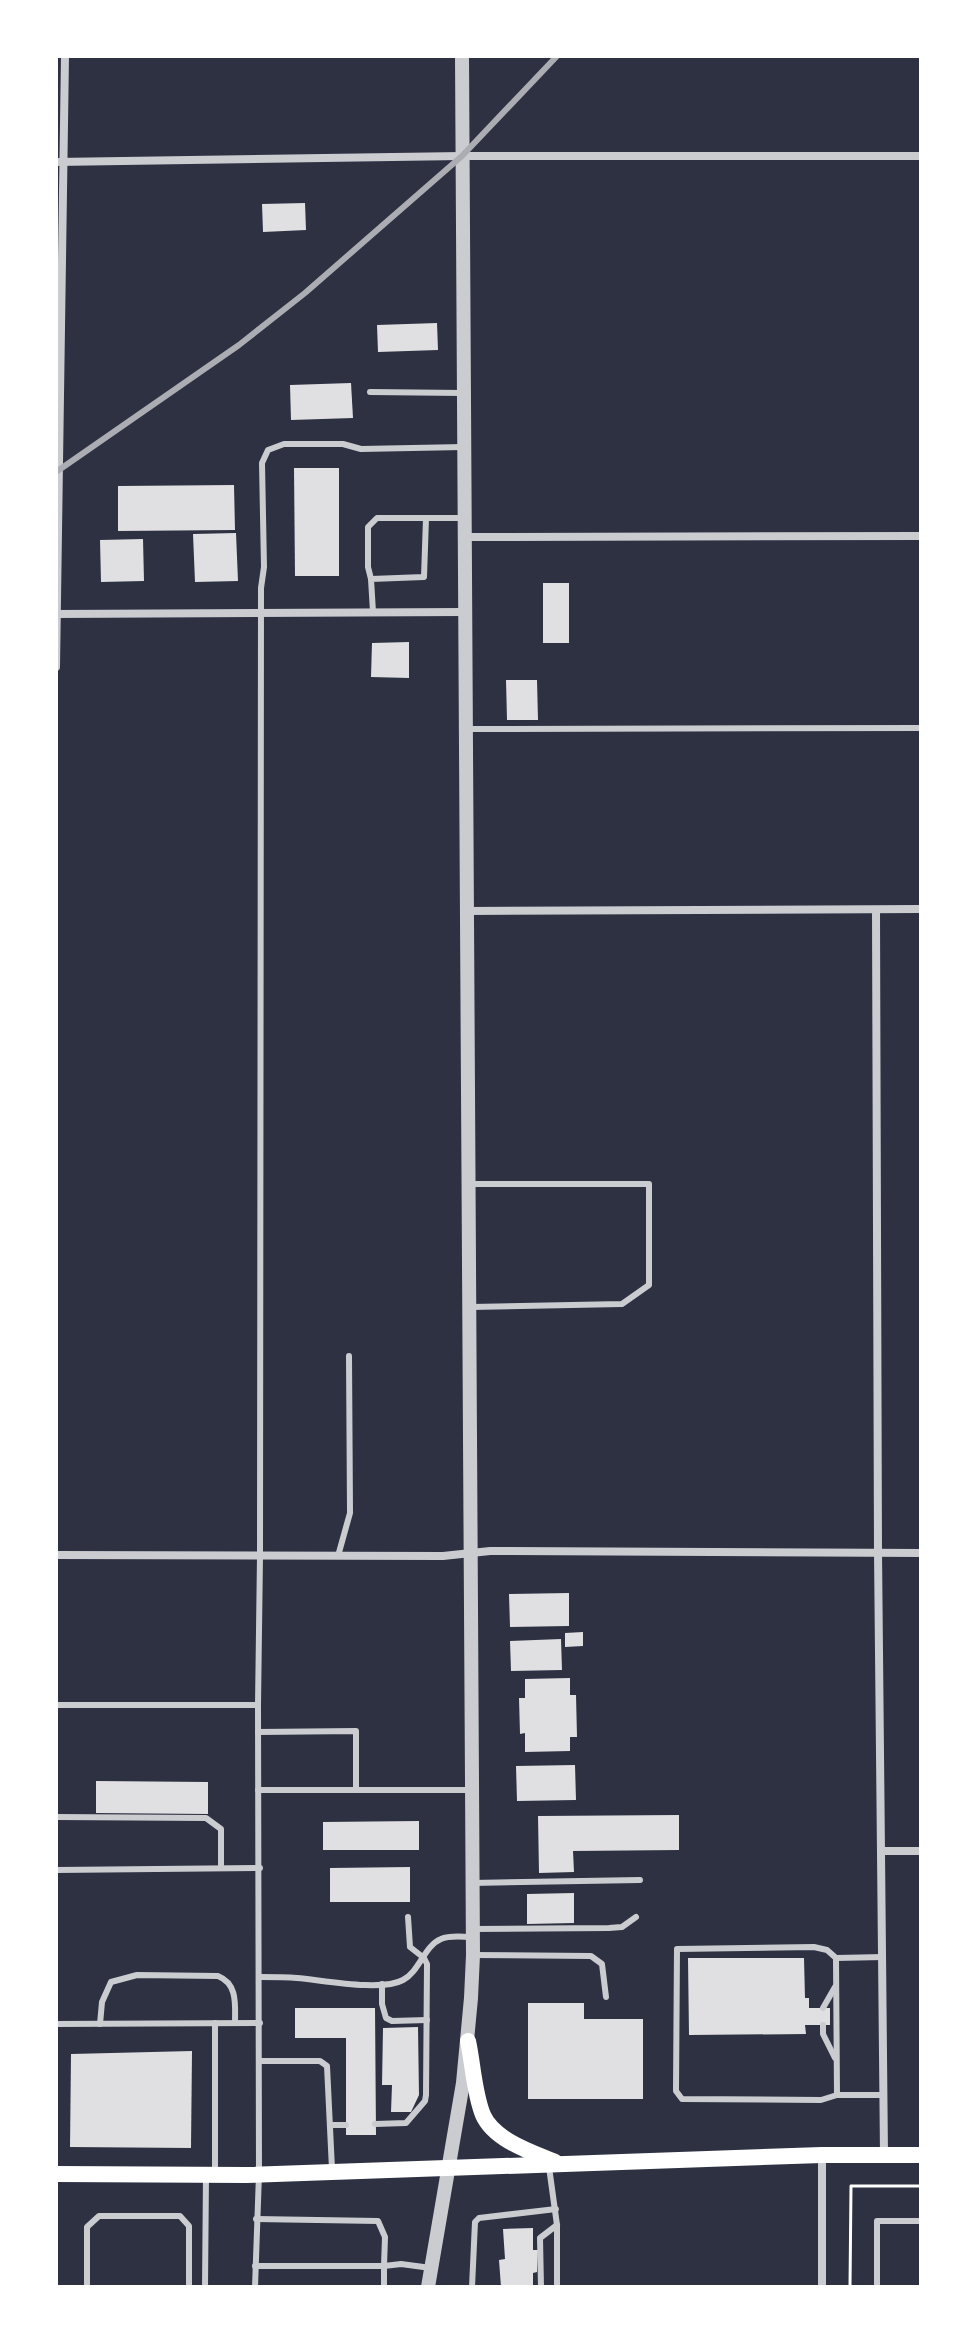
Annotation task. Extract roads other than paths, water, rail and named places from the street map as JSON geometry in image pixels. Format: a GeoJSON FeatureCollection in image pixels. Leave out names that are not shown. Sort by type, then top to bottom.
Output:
{"type":"FeatureCollection","features":[{"type":"Feature","properties":{"kind":"main road"},"geometry":{"type":"LineString","coordinates":[[468,2041],[483,2116],[494,2130],[555,2165]]}},
{"type":"Feature","properties":{"kind":"main road"},"geometry":{"type":"LineString","coordinates":[[56,2174],[259,2174],[822,2155],[921,2155]]}},
{"type":"Feature","properties":{"kind":"street"},"geometry":{"type":"LineString","coordinates":[[56,667],[60,162],[65,56]]}},
{"type":"Feature","properties":{"kind":"street"},"geometry":{"type":"LineString","coordinates":[[428,2287],[468,2041],[473,1955],[462,56]]}},
{"type":"Feature","properties":{"kind":"street"},"geometry":{"type":"LineString","coordinates":[[60,162],[462,156],[921,156]]}},
{"type":"Feature","properties":{"kind":"street"},"geometry":{"type":"LineString","coordinates":[[463,537],[921,536]]}},
{"type":"Feature","properties":{"kind":"street"},"geometry":{"type":"LineString","coordinates":[[56,614],[464,612]]}},
{"type":"Feature","properties":{"kind":"street"},"geometry":{"type":"LineString","coordinates":[[466,911],[921,909]]}},
{"type":"Feature","properties":{"kind":"street"},"geometry":{"type":"LineString","coordinates":[[876,910],[884,2155]]}},
{"type":"Feature","properties":{"kind":"street"},"geometry":{"type":"LineString","coordinates":[[56,1555],[921,1553]]}},
{"type":"Feature","properties":{"kind":"street"},"geometry":{"type":"LineString","coordinates":[[882,1851],[921,1851]]}},
{"type":"Feature","properties":{"kind":"street"},"geometry":{"type":"LineString","coordinates":[[822,2155],[822,2287]]}},
{"type":"Feature","properties":{"kind":"lane"},"geometry":{"type":"LineString","coordinates":[[370,392],[463,393]]}},
{"type":"Feature","properties":{"kind":"lane"},"geometry":{"type":"LineString","coordinates":[[255,2287],[260,2061],[258,1705],[262,463],[268,450],[284,444],[343,444],[361,449],[463,447]]}},
{"type":"Feature","properties":{"kind":"lane"},"geometry":{"type":"LineString","coordinates":[[373,612],[368,527],[377,518],[463,518]]}},
{"type":"Feature","properties":{"kind":"lane"},"geometry":{"type":"LineString","coordinates":[[371,579],[424,577],[426,518]]}},
{"type":"Feature","properties":{"kind":"lane"},"geometry":{"type":"LineString","coordinates":[[464,729],[921,728]]}},
{"type":"Feature","properties":{"kind":"lane"},"geometry":{"type":"LineString","coordinates":[[468,1184],[649,1184],[649,1285],[622,1304],[468,1307]]}},
{"type":"Feature","properties":{"kind":"lane"},"geometry":{"type":"LineString","coordinates":[[338,1556],[350,1513],[349,1356]]}},
{"type":"Feature","properties":{"kind":"lane"},"geometry":{"type":"LineString","coordinates":[[56,1705],[258,1705]]}},
{"type":"Feature","properties":{"kind":"lane"},"geometry":{"type":"LineString","coordinates":[[258,1732],[356,1731],[356,1789]]}},
{"type":"Feature","properties":{"kind":"lane"},"geometry":{"type":"LineString","coordinates":[[258,1790],[470,1790]]}},
{"type":"Feature","properties":{"kind":"lane"},"geometry":{"type":"LineString","coordinates":[[56,1817],[206,1818],[221,1829],[221,1868]]}},
{"type":"Feature","properties":{"kind":"lane"},"geometry":{"type":"LineString","coordinates":[[56,1870],[260,1868]]}},
{"type":"Feature","properties":{"kind":"lane"},"geometry":{"type":"LineString","coordinates":[[472,1883],[640,1880]]}},
{"type":"Feature","properties":{"kind":"lane"},"geometry":{"type":"LineString","coordinates":[[375,2124],[406,2123],[425,2101],[427,1964],[410,1947],[408,1917]]}},
{"type":"Feature","properties":{"kind":"lane"},"geometry":{"type":"LineString","coordinates":[[260,1977],[382,1984],[403,1980],[440,1939],[473,1933],[622,1927],[636,1917]]}},
{"type":"Feature","properties":{"kind":"lane"},"geometry":{"type":"LineString","coordinates":[[883,1957],[836,1958],[827,1950],[814,1947],[677,1949],[676,2091],[682,2099],[821,2100],[837,2095],[883,2095]]}},
{"type":"Feature","properties":{"kind":"lane"},"geometry":{"type":"LineString","coordinates":[[473,1955],[582,1954],[597,1958],[602,1964],[606,1997]]}},
{"type":"Feature","properties":{"kind":"lane"},"geometry":{"type":"LineString","coordinates":[[836,1958],[837,2095]]}},
{"type":"Feature","properties":{"kind":"lane"},"geometry":{"type":"LineString","coordinates":[[100,2024],[102,2002],[111,1982],[137,1975],[218,1976],[226,1979],[235,1992],[235,2023]]}},
{"type":"Feature","properties":{"kind":"lane"},"geometry":{"type":"LineString","coordinates":[[382,1984],[386,2018],[392,2021],[427,2020]]}},
{"type":"Feature","properties":{"kind":"lane"},"geometry":{"type":"LineString","coordinates":[[823,2008],[836,1984]]}},
{"type":"Feature","properties":{"kind":"lane"},"geometry":{"type":"LineString","coordinates":[[205,2287],[215,2023]]}},
{"type":"Feature","properties":{"kind":"lane"},"geometry":{"type":"LineString","coordinates":[[56,2024],[260,2023]]}},
{"type":"Feature","properties":{"kind":"lane"},"geometry":{"type":"LineString","coordinates":[[823,2025],[823,2034],[837,2063]]}},
{"type":"Feature","properties":{"kind":"lane"},"geometry":{"type":"LineString","coordinates":[[260,2061],[320,2061],[327,2066],[332,2172]]}},
{"type":"Feature","properties":{"kind":"lane"},"geometry":{"type":"LineString","coordinates":[[330,2125],[346,2125]]}},
{"type":"Feature","properties":{"kind":"lane"},"geometry":{"type":"LineString","coordinates":[[555,2165],[557,2287]]}},
{"type":"Feature","properties":{"kind":"lane"},"geometry":{"type":"LineString","coordinates":[[472,2287],[475,2222],[479,2218],[556,2209]]}},
{"type":"Feature","properties":{"kind":"lane"},"geometry":{"type":"LineString","coordinates":[[87,2287],[87,2227],[99,2216],[180,2216],[189,2226],[189,2287]]}},
{"type":"Feature","properties":{"kind":"lane"},"geometry":{"type":"LineString","coordinates":[[256,2219],[378,2221],[385,2237],[384,2287]]}},
{"type":"Feature","properties":{"kind":"lane"},"geometry":{"type":"LineString","coordinates":[[877,2287],[877,2221],[921,2221]]}},
{"type":"Feature","properties":{"kind":"lane"},"geometry":{"type":"LineString","coordinates":[[541,2287],[540,2238],[557,2225]]}},
{"type":"Feature","properties":{"kind":"lane"},"geometry":{"type":"LineString","coordinates":[[255,2266],[401,2264],[431,2268]]}},
{"type":"Feature","properties":{"kind":"railway"},"geometry":{"type":"LineString","coordinates":[[56,472],[239,345],[305,293],[462,156],[557,56]]}}]}
